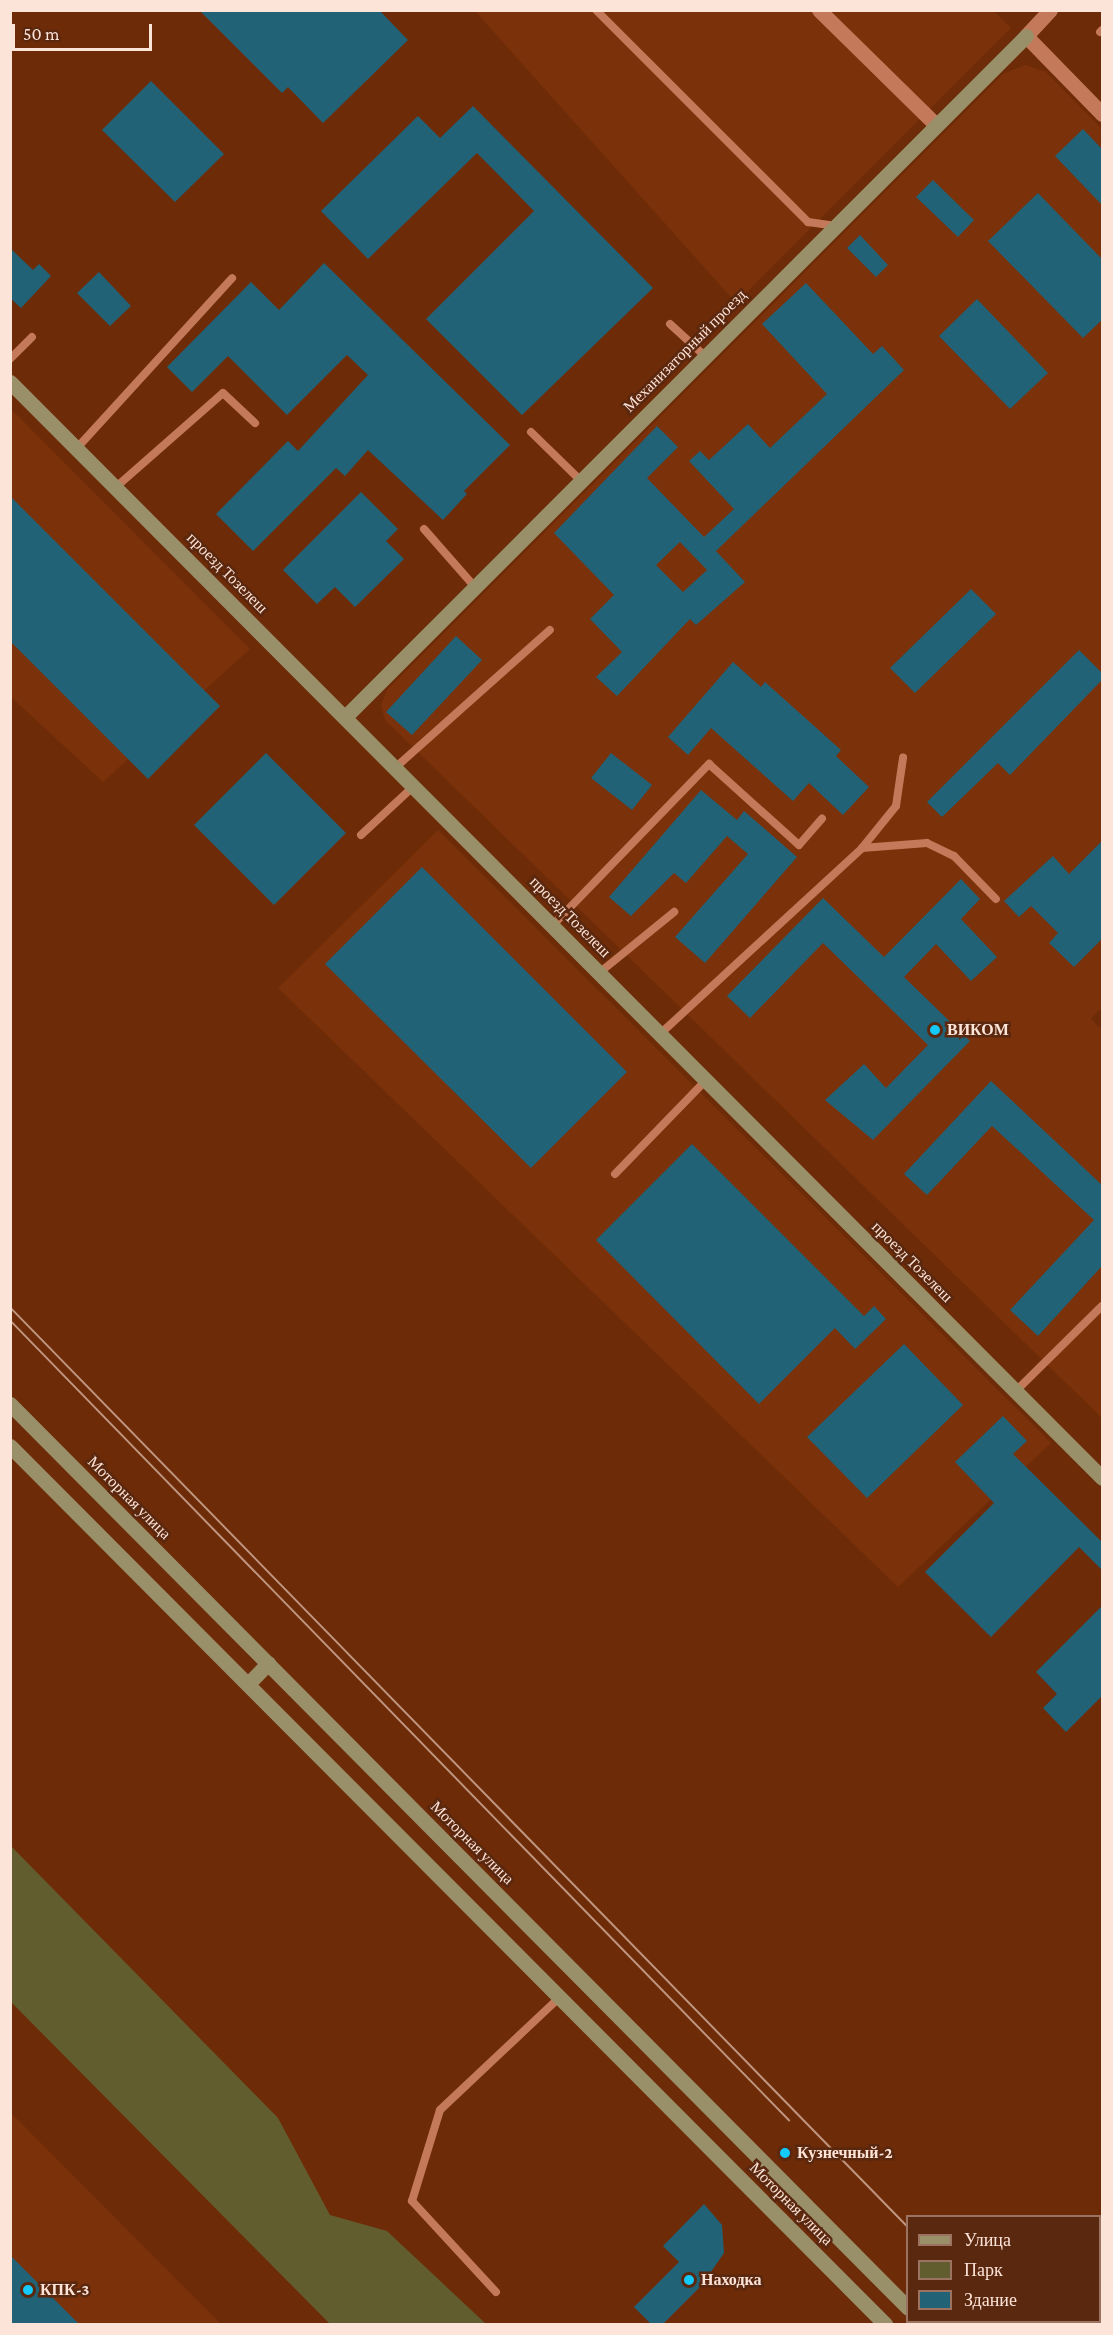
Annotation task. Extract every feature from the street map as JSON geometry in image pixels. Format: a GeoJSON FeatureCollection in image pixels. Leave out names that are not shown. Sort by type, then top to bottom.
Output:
{"type":"FeatureCollection","features":[{"type":"Feature","properties":{"kind":"street"},"geometry":{"type":"LineString","coordinates":[[819,10],[936,125]]}},
{"type":"Feature","properties":{"kind":"street","name":"Механизаторный проезд"},"geometry":{"type":"LineString","coordinates":[[345,717],[1050,10]]}},
{"type":"Feature","properties":{"kind":"street"},"geometry":{"type":"LineString","coordinates":[[1026,36],[1102,114]]}},
{"type":"Feature","properties":{"kind":"street","name":"проезд Тозелеш"},"geometry":{"type":"LineString","coordinates":[[10,382],[1102,1478]]}},
{"type":"Feature","properties":{"kind":"street","name":"Моторная улица"},"geometry":{"type":"LineString","coordinates":[[10,1404],[906,2306]]}},
{"type":"Feature","properties":{"kind":"street","name":"Моторная улица"},"geometry":{"type":"LineString","coordinates":[[10,1446],[885,2325]]}},
{"type":"Feature","properties":{"kind":"street"},"geometry":{"type":"LineString","coordinates":[[248,1684],[268,1663]]}},
{"type":"Feature","properties":{"kind":"lane"},"geometry":{"type":"LineString","coordinates":[[596,10],[808,222],[836,226]]}},
{"type":"Feature","properties":{"kind":"lane"},"geometry":{"type":"LineString","coordinates":[[77,448],[232,278]]}},
{"type":"Feature","properties":{"kind":"lane"},"geometry":{"type":"LineString","coordinates":[[670,324],[705,357]]}},
{"type":"Feature","properties":{"kind":"lane"},"geometry":{"type":"LineString","coordinates":[[10,358],[32,337]]}},
{"type":"Feature","properties":{"kind":"lane"},"geometry":{"type":"LineString","coordinates":[[116,487],[223,393],[255,423]]}},
{"type":"Feature","properties":{"kind":"lane"},"geometry":{"type":"LineString","coordinates":[[531,432],[581,481]]}},
{"type":"Feature","properties":{"kind":"lane"},"geometry":{"type":"LineString","coordinates":[[424,529],[475,587]]}},
{"type":"Feature","properties":{"kind":"lane"},"geometry":{"type":"LineString","coordinates":[[396,767],[550,630]]}},
{"type":"Feature","properties":{"kind":"lane"},"geometry":{"type":"LineString","coordinates":[[660,1034],[862,848],[896,806],[903,758]]}},
{"type":"Feature","properties":{"kind":"lane"},"geometry":{"type":"LineString","coordinates":[[552,926],[709,764],[799,845],[822,819]]}},
{"type":"Feature","properties":{"kind":"lane"},"geometry":{"type":"LineString","coordinates":[[361,835],[414,786]]}},
{"type":"Feature","properties":{"kind":"lane"},"geometry":{"type":"LineString","coordinates":[[862,848],[927,843],[954,856],[996,899]]}},
{"type":"Feature","properties":{"kind":"lane"},"geometry":{"type":"LineString","coordinates":[[599,973],[674,912]]}},
{"type":"Feature","properties":{"kind":"lane"},"geometry":{"type":"LineString","coordinates":[[615,1174],[706,1080]]}},
{"type":"Feature","properties":{"kind":"lane"},"geometry":{"type":"LineString","coordinates":[[1016,1391],[1102,1306]]}},
{"type":"Feature","properties":{"kind":"lane"},"geometry":{"type":"LineString","coordinates":[[496,2292],[412,2201],[440,2110],[560,1997]]}},
{"type":"Feature","properties":{"kind":"shaded area"},"geometry":{"type":"Polygon","coordinates":[[[993,10],[1011,28],[736,303],[475,11],[993,10]]]}},
{"type":"Feature","properties":{"kind":"shaded area"},"geometry":{"type":"Polygon","coordinates":[[[1025,65],[1046,72],[1102,129],[1102,1007],[1091,1019],[1102,1030],[1102,1418],[385,720],[381,705],[387,690],[1003,74],[1025,65]]]}},
{"type":"Feature","properties":{"kind":"shaded area"},"geometry":{"type":"Polygon","coordinates":[[[10,408],[250,649],[103,782],[11,697],[10,408]]]}},
{"type":"Feature","properties":{"kind":"shaded area"},"geometry":{"type":"Polygon","coordinates":[[[438,830],[1051,1443],[898,1587],[278,988],[438,830]]]}},
{"type":"Feature","properties":{"kind":"shaded area"},"geometry":{"type":"Polygon","coordinates":[[[11,2113],[221,2324],[11,2324],[11,2113]]]}},
{"type":"Feature","properties":{"kind":"green space"},"geometry":{"type":"Polygon","coordinates":[[[10,1845],[278,2118],[330,2215],[387,2231],[486,2324],[330,2324],[11,2002],[10,1845]]]}},
{"type":"Feature","properties":{"kind":"building"},"geometry":{"type":"Polygon","coordinates":[[[199,10],[379,10],[408,40],[323,123],[288,87],[282,93],[199,10]]]}},
{"type":"Feature","properties":{"kind":"building"},"geometry":{"type":"Polygon","coordinates":[[[151,81],[224,154],[175,202],[102,130],[151,81]]]}},
{"type":"Feature","properties":{"kind":"building"},"geometry":{"type":"Polygon","coordinates":[[[473,106],[653,288],[522,415],[426,319],[534,211],[477,153],[368,259],[321,211],[418,116],[440,138],[473,106]]]}},
{"type":"Feature","properties":{"kind":"building"},"geometry":{"type":"Polygon","coordinates":[[[1083,129],[1102,149],[1102,205],[1055,156],[1083,129]]]}},
{"type":"Feature","properties":{"kind":"building"},"geometry":{"type":"Polygon","coordinates":[[[933,180],[974,220],[958,237],[916,197],[933,180]]]}},
{"type":"Feature","properties":{"kind":"building"},"geometry":{"type":"Polygon","coordinates":[[[1038,193],[1102,259],[1102,320],[1083,338],[988,241],[1038,193]]]}},
{"type":"Feature","properties":{"kind":"building"},"geometry":{"type":"Polygon","coordinates":[[[860,235],[888,265],[876,277],[847,248],[860,235]]]}},
{"type":"Feature","properties":{"kind":"building"},"geometry":{"type":"Polygon","coordinates":[[[10,248],[33,270],[39,264],[51,276],[21,308],[10,298],[10,248]]]}},
{"type":"Feature","properties":{"kind":"building"},"geometry":{"type":"Polygon","coordinates":[[[324,263],[510,445],[464,491],[467,494],[443,520],[368,450],[345,476],[336,468],[253,551],[216,514],[288,441],[298,451],[368,375],[347,355],[287,415],[228,356],[192,392],[167,367],[251,282],[279,310],[324,263]]]}},
{"type":"Feature","properties":{"kind":"building"},"geometry":{"type":"Polygon","coordinates":[[[99,272],[131,306],[110,326],[77,293],[99,272]]]}},
{"type":"Feature","properties":{"kind":"building"},"geometry":{"type":"Polygon","coordinates":[[[806,283],[873,354],[882,346],[904,370],[716,551],[745,582],[696,625],[690,619],[617,696],[596,677],[622,652],[590,619],[614,595],[554,533],[657,426],[678,447],[647,478],[704,537],[734,509],[689,461],[700,451],[709,460],[748,424],[770,448],[827,394],[762,324],[806,283]],[[680,542],[656,565],[683,592],[707,570],[680,542]]]}},
{"type":"Feature","properties":{"kind":"building"},"geometry":{"type":"Polygon","coordinates":[[[977,299],[1048,373],[1010,409],[939,336],[977,299]]]}},
{"type":"Feature","properties":{"kind":"building"},"geometry":{"type":"Polygon","coordinates":[[[361,492],[398,529],[386,541],[404,559],[355,607],[335,587],[317,604],[283,570],[361,492]]]}},
{"type":"Feature","properties":{"kind":"building"},"geometry":{"type":"Polygon","coordinates":[[[10,496],[220,706],[148,779],[10,641],[10,496]]]}},
{"type":"Feature","properties":{"kind":"building"},"geometry":{"type":"Polygon","coordinates":[[[971,589],[996,614],[915,693],[890,668],[971,589]]]}},
{"type":"Feature","properties":{"kind":"building"},"geometry":{"type":"Polygon","coordinates":[[[456,636],[482,660],[412,735],[386,712],[456,636]]]}},
{"type":"Feature","properties":{"kind":"building"},"geometry":{"type":"Polygon","coordinates":[[[1079,650],[1102,673],[1102,680],[1010,775],[998,763],[942,817],[927,802],[1079,650]]]}},
{"type":"Feature","properties":{"kind":"building"},"geometry":{"type":"Polygon","coordinates":[[[733,662],[761,687],[765,682],[841,750],[836,756],[869,787],[843,815],[809,783],[793,801],[711,728],[688,755],[668,737],[733,662]]]}},
{"type":"Feature","properties":{"kind":"building"},"geometry":{"type":"Polygon","coordinates":[[[266,753],[346,833],[274,905],[194,825],[266,753]]]}},
{"type":"Feature","properties":{"kind":"building"},"geometry":{"type":"Polygon","coordinates":[[[611,753],[652,785],[632,810],[591,778],[611,753]]]}},
{"type":"Feature","properties":{"kind":"building"},"geometry":{"type":"Polygon","coordinates":[[[701,790],[737,820],[744,811],[797,857],[705,963],[675,937],[748,854],[727,836],[686,883],[674,873],[631,916],[609,897],[701,790]]]}},
{"type":"Feature","properties":{"kind":"building"},"geometry":{"type":"Polygon","coordinates":[[[1102,841],[1102,939],[1074,967],[1049,943],[1058,933],[1031,906],[1019,917],[1004,901],[1053,856],[1069,874],[1102,841]]]}},
{"type":"Feature","properties":{"kind":"building"},"geometry":{"type":"Polygon","coordinates":[[[422,867],[627,1072],[531,1168],[325,964],[422,867]]]}},
{"type":"Feature","properties":{"kind":"building","name":"ВИКОМ"},"geometry":{"type":"Polygon","coordinates":[[[961,879],[980,899],[961,919],[997,957],[971,981],[936,944],[904,977],[970,1041],[873,1140],[825,1100],[864,1064],[886,1088],[928,1045],[823,943],[750,1018],[727,996],[823,898],[884,957],[961,879]]]}},
{"type":"Feature","properties":{"kind":"building"},"geometry":{"type":"Polygon","coordinates":[[[991,1081],[1102,1185],[1102,1266],[1038,1336],[1010,1310],[1094,1220],[992,1126],[927,1195],[904,1174],[991,1081]]]}},
{"type":"Feature","properties":{"kind":"building"},"geometry":{"type":"Polygon","coordinates":[[[692,1144],[864,1316],[874,1306],[886,1319],[855,1349],[835,1328],[759,1404],[596,1240],[692,1144]]]}},
{"type":"Feature","properties":{"kind":"building"},"geometry":{"type":"Polygon","coordinates":[[[904,1344],[963,1405],[867,1498],[807,1437],[904,1344]]]}},
{"type":"Feature","properties":{"kind":"building"},"geometry":{"type":"Polygon","coordinates":[[[1003,1416],[1027,1441],[1013,1454],[1102,1542],[1102,1570],[1079,1547],[991,1637],[925,1572],[994,1503],[955,1462],[1003,1416]]]}},
{"type":"Feature","properties":{"kind":"building"},"geometry":{"type":"Polygon","coordinates":[[[1102,1606],[1102,1696],[1066,1732],[1043,1708],[1057,1694],[1036,1672],[1102,1606]]]}},
{"type":"Feature","properties":{"kind":"building"},"geometry":{"type":"Polygon","coordinates":[[[704,2204],[722,2225],[724,2253],[702,2285],[662,2325],[652,2325],[634,2307],[679,2262],[663,2246],[704,2204]]]}},
{"type":"Feature","properties":{"kind":"building","name":"КПК-3"},"geometry":{"type":"Polygon","coordinates":[[[10,2255],[80,2325],[10,2325],[10,2255]]]}},
{"type":"Feature","properties":{"kind":"tram line"},"geometry":{"type":"LineString","coordinates":[[10,1307],[906,2225]]}},
{"type":"Feature","properties":{"kind":"tram line"},"geometry":{"type":"LineString","coordinates":[[10,1320],[789,2120]]}},
{"type":"Feature","properties":{"kind":"place","name":"ВИКОМ"},"geometry":{"type":"Point","coordinates":[935,1030]}},
{"type":"Feature","properties":{"kind":"place","name":"Кузнечный-2"},"geometry":{"type":"Point","coordinates":[785,2153]}},
{"type":"Feature","properties":{"kind":"place","name":"Находка"},"geometry":{"type":"Point","coordinates":[689,2280]}},
{"type":"Feature","properties":{"kind":"place","name":"КПК-3"},"geometry":{"type":"Point","coordinates":[28,2290]}}]}
